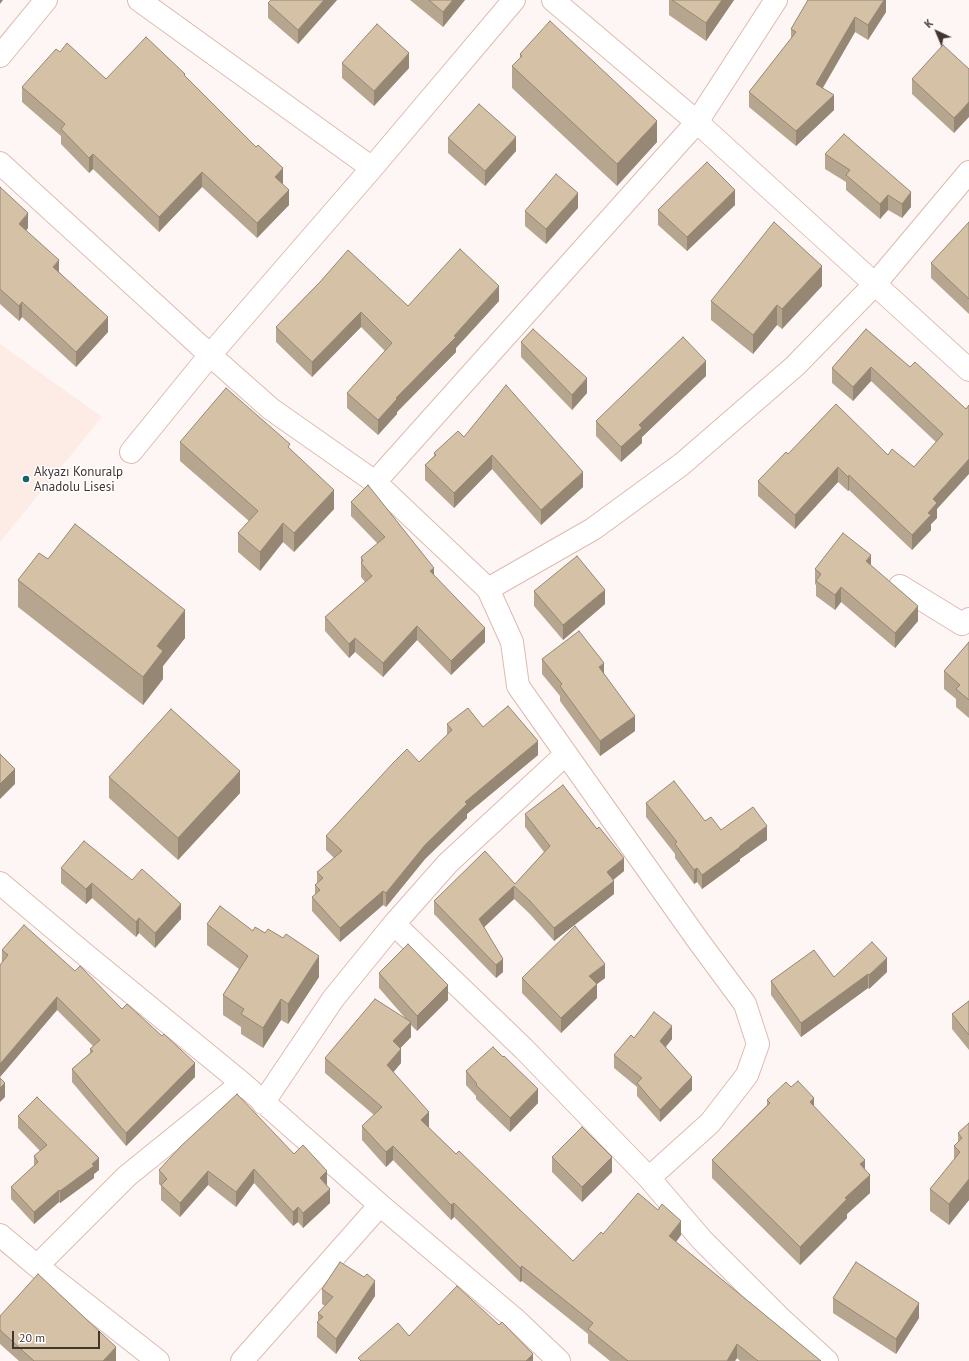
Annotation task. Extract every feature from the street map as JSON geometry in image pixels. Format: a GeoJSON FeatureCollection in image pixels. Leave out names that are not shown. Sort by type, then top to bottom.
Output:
{"type":"FeatureCollection","features":[{"type":"Feature","properties":{"kind":"street"},"geometry":{"type":"LineString","coordinates":[[0,56],[46,0]]}},
{"type":"Feature","properties":{"kind":"street"},"geometry":{"type":"LineString","coordinates":[[139,0],[372,168]]}},
{"type":"Feature","properties":{"kind":"street"},"geometry":{"type":"LineString","coordinates":[[131,452],[210,355],[372,168],[514,0]]}},
{"type":"Feature","properties":{"kind":"street"},"geometry":{"type":"LineString","coordinates":[[553,0],[697,122],[969,370]]}},
{"type":"Feature","properties":{"kind":"street"},"geometry":{"type":"LineString","coordinates":[[375,482],[697,122],[776,0]]}},
{"type":"Feature","properties":{"kind":"street"},"geometry":{"type":"LineString","coordinates":[[0,163],[271,409],[375,482],[488,589],[512,642],[518,686],[696,939],[745,1004],[758,1044],[747,1075],[710,1123],[649,1178]]}},
{"type":"Feature","properties":{"kind":"street"},"geometry":{"type":"LineString","coordinates":[[488,589],[593,529],[682,464],[795,366],[875,284],[969,172]]}},
{"type":"Feature","properties":{"kind":"street"},"geometry":{"type":"LineString","coordinates":[[900,586],[962,624],[969,619]]}},
{"type":"Feature","properties":{"kind":"street"},"geometry":{"type":"LineString","coordinates":[[263,1103],[333,999],[394,924],[448,863],[566,754]]}},
{"type":"Feature","properties":{"kind":"street"},"geometry":{"type":"LineString","coordinates":[[0,882],[82,952],[242,1083],[380,1205],[517,1322],[559,1361]]}},
{"type":"Feature","properties":{"kind":"street"},"geometry":{"type":"LineString","coordinates":[[394,924],[524,1049],[649,1178],[702,1240],[779,1317],[827,1361]]}},
{"type":"Feature","properties":{"kind":"street"},"geometry":{"type":"LineString","coordinates":[[37,1266],[127,1176],[242,1083]]}},
{"type":"Feature","properties":{"kind":"street"},"geometry":{"type":"LineString","coordinates":[[242,1361],[380,1205]]}},
{"type":"Feature","properties":{"kind":"street"},"geometry":{"type":"LineString","coordinates":[[0,1235],[158,1361]]}},
{"type":"Feature","properties":{"kind":"shaded area","name":"Akyazı Konuralp Anadolu Lisesi"},"geometry":{"type":"Polygon","coordinates":[[[0,344],[102,417],[0,542],[0,344]]]}},
{"type":"Feature","properties":{"kind":"building"},"geometry":{"type":"Polygon","coordinates":[[[271,0],[324,0],[298,30],[268,3],[271,0]]]}},
{"type":"Feature","properties":{"kind":"building"},"geometry":{"type":"Polygon","coordinates":[[[429,0],[453,0],[443,12],[429,0]]]}},
{"type":"Feature","properties":{"kind":"building"},"geometry":{"type":"Polygon","coordinates":[[[672,0],[722,0],[706,23],[672,0]]]}},
{"type":"Feature","properties":{"kind":"building"},"geometry":{"type":"Polygon","coordinates":[[[808,0],[884,0],[868,25],[855,17],[816,84],[834,95],[796,131],[749,92],[796,32],[791,29],[808,0]]]}},
{"type":"Feature","properties":{"kind":"building"},"geometry":{"type":"Polygon","coordinates":[[[550,21],[657,121],[617,164],[512,66],[522,56],[520,54],[550,21]]]}},
{"type":"Feature","properties":{"kind":"building"},"geometry":{"type":"Polygon","coordinates":[[[377,24],[409,53],[374,91],[342,63],[377,24]]]}},
{"type":"Feature","properties":{"kind":"building"},"geometry":{"type":"Polygon","coordinates":[[[146,37],[185,74],[184,75],[256,147],[258,145],[283,168],[275,177],[289,190],[257,223],[202,172],[159,217],[93,154],[89,158],[61,129],[65,124],[22,87],[56,49],[60,52],[67,43],[106,79],[146,37]]]}},
{"type":"Feature","properties":{"kind":"building"},"geometry":{"type":"Polygon","coordinates":[[[943,45],[969,69],[969,102],[954,118],[912,79],[943,45]]]}},
{"type":"Feature","properties":{"kind":"building"},"geometry":{"type":"Polygon","coordinates":[[[479,104],[516,137],[485,171],[448,138],[479,104]]]}},
{"type":"Feature","properties":{"kind":"building"},"geometry":{"type":"Polygon","coordinates":[[[844,134],[911,192],[902,204],[888,195],[880,204],[846,175],[850,170],[825,154],[844,134]]]}},
{"type":"Feature","properties":{"kind":"building"},"geometry":{"type":"Polygon","coordinates":[[[707,162],[735,190],[687,237],[658,210],[707,162]]]}},
{"type":"Feature","properties":{"kind":"building"},"geometry":{"type":"Polygon","coordinates":[[[556,174],[578,193],[546,229],[525,211],[556,174]]]}},
{"type":"Feature","properties":{"kind":"building"},"geometry":{"type":"Polygon","coordinates":[[[0,187],[28,213],[19,224],[59,260],[53,267],[108,317],[76,352],[22,302],[19,306],[0,289],[0,187]]]}},
{"type":"Feature","properties":{"kind":"building"},"geometry":{"type":"Polygon","coordinates":[[[774,222],[822,266],[782,309],[777,305],[753,335],[711,301],[774,222]]]}},
{"type":"Feature","properties":{"kind":"building"},"geometry":{"type":"Polygon","coordinates":[[[969,222],[969,299],[931,263],[969,222]]]}},
{"type":"Feature","properties":{"kind":"building"},"geometry":{"type":"Polygon","coordinates":[[[460,249],[499,286],[454,336],[456,337],[396,398],[397,399],[378,420],[347,393],[392,343],[361,312],[312,362],[276,327],[320,282],[348,250],[408,306],[460,249]]]}},
{"type":"Feature","properties":{"kind":"building"},"geometry":{"type":"Polygon","coordinates":[[[533,329],[587,378],[572,395],[521,342],[533,329]]]}},
{"type":"Feature","properties":{"kind":"building"},"geometry":{"type":"Polygon","coordinates":[[[866,329],[910,367],[915,362],[966,409],[969,405],[969,459],[933,499],[937,503],[928,513],[931,515],[912,535],[849,475],[848,477],[838,467],[795,515],[758,481],[786,452],[788,454],[836,404],[888,455],[892,449],[914,467],[943,434],[871,367],[853,387],[832,368],[866,329]]]}},
{"type":"Feature","properties":{"kind":"building"},"geometry":{"type":"Polygon","coordinates":[[[683,337],[706,361],[639,425],[642,428],[621,447],[596,421],[683,337]]]}},
{"type":"Feature","properties":{"kind":"building"},"geometry":{"type":"Polygon","coordinates":[[[506,385],[583,472],[541,510],[492,455],[454,493],[425,465],[436,455],[434,453],[458,431],[464,437],[506,385]]]}},
{"type":"Feature","properties":{"kind":"building"},"geometry":{"type":"Polygon","coordinates":[[[226,388],[290,444],[288,447],[334,490],[294,533],[283,523],[260,552],[238,533],[258,511],[180,442],[226,388]]]}},
{"type":"Feature","properties":{"kind":"building"},"geometry":{"type":"Polygon","coordinates":[[[368,485],[434,568],[430,571],[485,628],[451,661],[417,626],[383,663],[355,638],[349,644],[325,617],[372,576],[361,563],[363,561],[361,557],[385,537],[351,502],[368,485]]]}},
{"type":"Feature","properties":{"kind":"building"},"geometry":{"type":"Polygon","coordinates":[[[75,524],[185,610],[157,646],[163,651],[143,677],[18,580],[39,553],[48,559],[75,524]]]}},
{"type":"Feature","properties":{"kind":"building"},"geometry":{"type":"Polygon","coordinates":[[[843,533],[871,555],[866,561],[918,606],[895,633],[841,587],[835,595],[816,581],[821,574],[815,569],[843,533]]]}},
{"type":"Feature","properties":{"kind":"building"},"geometry":{"type":"Polygon","coordinates":[[[577,556],[605,590],[563,625],[534,591],[577,556]]]}},
{"type":"Feature","properties":{"kind":"building"},"geometry":{"type":"Polygon","coordinates":[[[579,631],[604,663],[599,667],[635,716],[600,741],[560,686],[562,684],[542,659],[579,631]]]}},
{"type":"Feature","properties":{"kind":"building"},"geometry":{"type":"Polygon","coordinates":[[[969,642],[969,700],[956,689],[960,685],[944,671],[969,642]]]}},
{"type":"Feature","properties":{"kind":"building"},"geometry":{"type":"Polygon","coordinates":[[[508,706],[538,741],[465,802],[467,804],[425,845],[386,893],[383,891],[340,928],[312,897],[320,890],[315,885],[323,878],[317,872],[342,851],[326,836],[407,749],[419,762],[452,730],[447,724],[468,708],[483,727],[508,706]]]}},
{"type":"Feature","properties":{"kind":"building"},"geometry":{"type":"Polygon","coordinates":[[[171,709],[240,771],[178,838],[109,777],[171,709]]]}},
{"type":"Feature","properties":{"kind":"building"},"geometry":{"type":"Polygon","coordinates":[[[0,754],[15,769],[0,784],[0,754]]]}},
{"type":"Feature","properties":{"kind":"building"},"geometry":{"type":"Polygon","coordinates":[[[674,781],[705,821],[711,817],[721,830],[753,807],[767,826],[702,875],[697,868],[694,870],[675,844],[677,842],[646,803],[674,781]]]}},
{"type":"Feature","properties":{"kind":"building"},"geometry":{"type":"Polygon","coordinates":[[[563,785],[597,829],[599,827],[624,858],[607,872],[614,881],[554,928],[530,901],[514,886],[479,919],[503,959],[496,965],[434,901],[485,851],[515,884],[550,846],[525,814],[563,785]]]}},
{"type":"Feature","properties":{"kind":"building"},"geometry":{"type":"Polygon","coordinates":[[[84,841],[132,880],[142,869],[181,904],[155,933],[139,918],[136,922],[92,883],[86,889],[61,868],[84,841]]]}},
{"type":"Feature","properties":{"kind":"building"},"geometry":{"type":"Polygon","coordinates":[[[220,906],[253,931],[255,927],[265,933],[268,929],[283,938],[286,934],[319,956],[288,1004],[281,999],[263,1028],[241,1014],[244,1009],[223,995],[248,956],[207,924],[220,906]]]}},
{"type":"Feature","properties":{"kind":"building"},"geometry":{"type":"Polygon","coordinates":[[[24,925],[75,971],[80,966],[122,1009],[127,1004],[162,1036],[164,1034],[195,1063],[126,1133],[72,1069],[93,1051],[90,1049],[100,1040],[57,997],[0,1064],[0,965],[8,955],[2,950],[24,925]]]}},
{"type":"Feature","properties":{"kind":"building"},"geometry":{"type":"Polygon","coordinates":[[[575,926],[605,964],[589,976],[597,984],[561,1018],[522,978],[575,926]]]}},
{"type":"Feature","properties":{"kind":"building"},"geometry":{"type":"Polygon","coordinates":[[[872,942],[887,958],[869,975],[868,974],[801,1023],[771,981],[814,950],[834,977],[872,942]]]}},
{"type":"Feature","properties":{"kind":"building"},"geometry":{"type":"Polygon","coordinates":[[[408,944],[448,985],[417,1016],[379,973],[408,944]]]}},
{"type":"Feature","properties":{"kind":"building"},"geometry":{"type":"Polygon","coordinates":[[[375,999],[411,1022],[393,1041],[401,1049],[387,1065],[429,1112],[421,1120],[456,1154],[459,1151],[573,1261],[601,1232],[603,1234],[638,1193],[658,1210],[662,1204],[681,1221],[669,1236],[821,1361],[758,1361],[737,1344],[727,1361],[628,1361],[588,1329],[593,1323],[522,1266],[520,1268],[454,1203],[451,1205],[393,1146],[386,1152],[362,1126],[382,1107],[325,1058],[375,999]]]}},
{"type":"Feature","properties":{"kind":"building"},"geometry":{"type":"Polygon","coordinates":[[[969,1001],[969,1035],[952,1014],[969,1001]]]}},
{"type":"Feature","properties":{"kind":"building"},"geometry":{"type":"Polygon","coordinates":[[[654,1012],[672,1026],[660,1041],[692,1077],[660,1110],[637,1083],[642,1078],[614,1055],[631,1035],[634,1038],[654,1012]]]}},
{"type":"Feature","properties":{"kind":"building"},"geometry":{"type":"Polygon","coordinates":[[[493,1047],[538,1089],[510,1118],[476,1085],[477,1084],[466,1071],[493,1047]]]}},
{"type":"Feature","properties":{"kind":"building"},"geometry":{"type":"Polygon","coordinates":[[[0,1078],[5,1083],[0,1088],[0,1078]]]}},
{"type":"Feature","properties":{"kind":"building"},"geometry":{"type":"Polygon","coordinates":[[[798,1081],[814,1098],[810,1102],[865,1160],[860,1164],[870,1175],[845,1198],[847,1199],[800,1247],[712,1160],[770,1103],[767,1100],[786,1082],[791,1087],[798,1081]]]}},
{"type":"Feature","properties":{"kind":"building"},"geometry":{"type":"Polygon","coordinates":[[[237,1094],[294,1154],[303,1145],[327,1171],[320,1178],[330,1189],[303,1213],[298,1207],[293,1212],[254,1169],[236,1192],[208,1171],[180,1203],[161,1185],[167,1179],[159,1170],[181,1146],[237,1094]]]}},
{"type":"Feature","properties":{"kind":"building"},"geometry":{"type":"Polygon","coordinates":[[[37,1097],[99,1158],[92,1164],[94,1166],[60,1191],[59,1190],[34,1212],[11,1187],[38,1162],[34,1156],[47,1145],[18,1116],[37,1097]]]}},
{"type":"Feature","properties":{"kind":"building"},"geometry":{"type":"Polygon","coordinates":[[[969,1123],[969,1179],[949,1204],[930,1189],[960,1152],[954,1146],[962,1138],[958,1133],[969,1123]]]}},
{"type":"Feature","properties":{"kind":"building"},"geometry":{"type":"Polygon","coordinates":[[[582,1127],[612,1157],[582,1187],[552,1157],[582,1127]]]}},
{"type":"Feature","properties":{"kind":"building"},"geometry":{"type":"Polygon","coordinates":[[[340,1262],[364,1277],[367,1274],[375,1281],[336,1339],[317,1322],[323,1317],[318,1313],[333,1297],[322,1289],[340,1262]]]}},
{"type":"Feature","properties":{"kind":"building"},"geometry":{"type":"Polygon","coordinates":[[[856,1262],[919,1303],[896,1339],[833,1298],[856,1262]]]}},
{"type":"Feature","properties":{"kind":"building"},"geometry":{"type":"Polygon","coordinates":[[[38,1274],[116,1347],[103,1361],[34,1361],[0,1330],[0,1316],[38,1274]]]}},
{"type":"Feature","properties":{"kind":"building"},"geometry":{"type":"Polygon","coordinates":[[[457,1286],[499,1325],[502,1322],[533,1354],[526,1361],[361,1361],[358,1358],[398,1323],[409,1336],[457,1286]]]}},
{"type":"Feature","properties":{"kind":"place","name":"Akyazı Konuralp Anadolu Lisesi"},"geometry":{"type":"Point","coordinates":[26,479]}}]}
